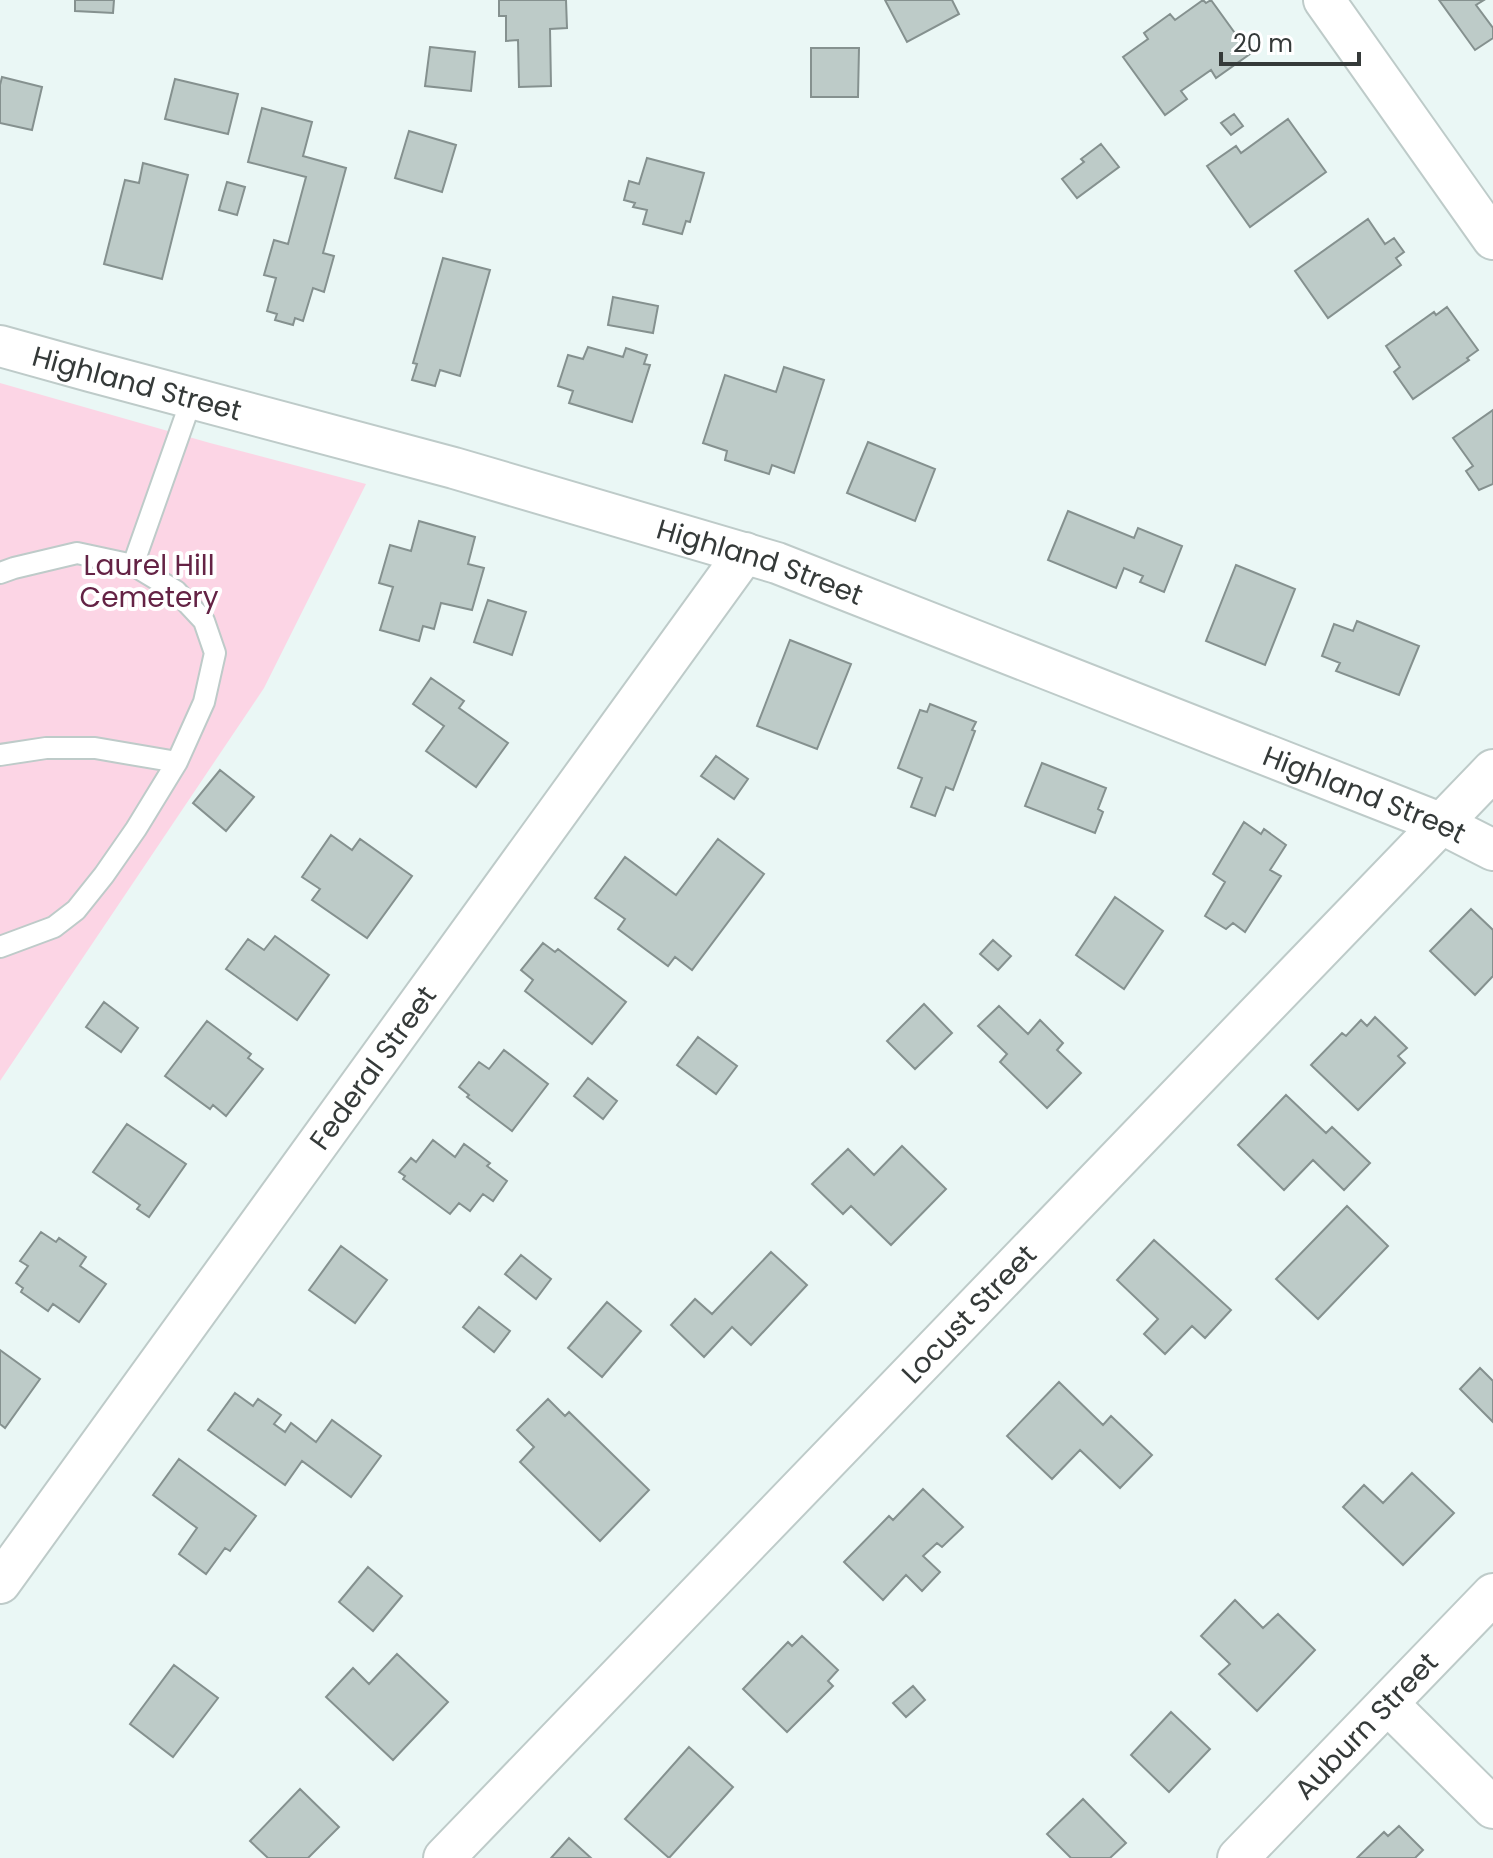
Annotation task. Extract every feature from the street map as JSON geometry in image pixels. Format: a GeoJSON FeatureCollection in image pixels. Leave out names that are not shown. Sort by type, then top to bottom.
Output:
{"type":"FeatureCollection","features":[{"type":"Feature","properties":{"kind":"street"},"geometry":{"type":"LineString","coordinates":[[1324,0],[1493,239]]}},
{"type":"Feature","properties":{"kind":"street","name":"Highland Street"},"geometry":{"type":"LineString","coordinates":[[0,346],[454,468],[777,563],[1440,823],[1493,850]]}},
{"type":"Feature","properties":{"kind":"street","name":"Federal Street"},"geometry":{"type":"LineString","coordinates":[[0,1583],[745,553]]}},
{"type":"Feature","properties":{"kind":"street","name":"Locust Street"},"geometry":{"type":"LineString","coordinates":[[444,1858],[1493,770]]}},
{"type":"Feature","properties":{"kind":"street","name":"Auburn Street"},"geometry":{"type":"LineString","coordinates":[[1238,1858],[1493,1594]]}},
{"type":"Feature","properties":{"kind":"street"},"geometry":{"type":"LineString","coordinates":[[1388,1704],[1493,1808]]}},
{"type":"Feature","properties":{"kind":"lane"},"geometry":{"type":"LineString","coordinates":[[133,565],[192,398]]}},
{"type":"Feature","properties":{"kind":"lane"},"geometry":{"type":"LineString","coordinates":[[0,573],[77,553],[133,565],[176,591],[204,621],[215,653],[204,702],[177,762],[104,875],[76,910],[54,927],[0,947]]}},
{"type":"Feature","properties":{"kind":"lane"},"geometry":{"type":"LineString","coordinates":[[0,755],[46,748],[95,748],[177,762]]}},
{"type":"Feature","properties":{"kind":"green space","name":"Laurel Hill Cemetery"},"geometry":{"type":"Polygon","coordinates":[[[0,383],[366,484],[264,688],[0,1081],[0,383]]]}},
{"type":"Feature","properties":{"kind":"building"},"geometry":{"type":"Polygon","coordinates":[[[75,0],[114,0],[113,13],[75,11],[75,0]]]}},
{"type":"Feature","properties":{"kind":"building"},"geometry":{"type":"Polygon","coordinates":[[[499,0],[566,0],[567,28],[550,29],[551,86],[519,87],[518,40],[506,41],[506,16],[499,16],[499,0]]]}},
{"type":"Feature","properties":{"kind":"building"},"geometry":{"type":"Polygon","coordinates":[[[885,0],[952,0],[959,14],[907,42],[885,0]]]}},
{"type":"Feature","properties":{"kind":"building"},"geometry":{"type":"Polygon","coordinates":[[[1203,0],[1206,3],[1211,0],[1250,54],[1216,78],[1211,70],[1181,91],[1187,99],[1165,115],[1123,57],[1148,39],[1144,33],[1170,14],[1175,20],[1203,0]]]}},
{"type":"Feature","properties":{"kind":"building"},"geometry":{"type":"Polygon","coordinates":[[[1439,0],[1484,0],[1476,5],[1493,28],[1493,38],[1475,50],[1439,0]]]}},
{"type":"Feature","properties":{"kind":"building"},"geometry":{"type":"Polygon","coordinates":[[[430,47],[475,52],[471,91],[425,86],[430,47]]]}},
{"type":"Feature","properties":{"kind":"building"},"geometry":{"type":"Polygon","coordinates":[[[811,48],[859,48],[858,97],[811,97],[811,48]]]}},
{"type":"Feature","properties":{"kind":"building"},"geometry":{"type":"Polygon","coordinates":[[[2,77],[42,87],[32,130],[0,123],[2,77]]]}},
{"type":"Feature","properties":{"kind":"building"},"geometry":{"type":"Polygon","coordinates":[[[175,79],[238,94],[228,134],[165,119],[175,79]]]}},
{"type":"Feature","properties":{"kind":"building"},"geometry":{"type":"Polygon","coordinates":[[[262,108],[312,122],[303,156],[346,168],[323,253],[334,256],[324,292],[313,288],[303,321],[295,318],[293,325],[275,320],[277,314],[267,311],[276,278],[264,275],[274,240],[288,244],[306,177],[248,162],[262,108]]]}},
{"type":"Feature","properties":{"kind":"building"},"geometry":{"type":"Polygon","coordinates":[[[1234,114],[1243,126],[1231,135],[1221,123],[1234,114]]]}},
{"type":"Feature","properties":{"kind":"building"},"geometry":{"type":"Polygon","coordinates":[[[1288,119],[1326,172],[1250,227],[1207,166],[1236,146],[1241,153],[1288,119]]]}},
{"type":"Feature","properties":{"kind":"building"},"geometry":{"type":"Polygon","coordinates":[[[409,131],[456,145],[442,192],[395,178],[409,131]]]}},
{"type":"Feature","properties":{"kind":"building"},"geometry":{"type":"Polygon","coordinates":[[[1101,144],[1119,167],[1077,198],[1062,179],[1101,144]]]}},
{"type":"Feature","properties":{"kind":"building"},"geometry":{"type":"Polygon","coordinates":[[[647,158],[704,173],[690,222],[686,221],[682,234],[643,224],[647,210],[633,207],[635,203],[624,200],[629,181],[639,184],[647,158]]]}},
{"type":"Feature","properties":{"kind":"building"},"geometry":{"type":"Polygon","coordinates":[[[143,163],[188,175],[162,279],[104,264],[125,180],[139,183],[143,163]]]}},
{"type":"Feature","properties":{"kind":"building"},"geometry":{"type":"Polygon","coordinates":[[[227,182],[245,187],[237,215],[219,210],[227,182]]]}},
{"type":"Feature","properties":{"kind":"building"},"geometry":{"type":"Polygon","coordinates":[[[1368,219],[1385,244],[1394,238],[1404,252],[1396,258],[1401,265],[1328,318],[1295,271],[1368,219]]]}},
{"type":"Feature","properties":{"kind":"building"},"geometry":{"type":"Polygon","coordinates":[[[443,258],[490,270],[460,376],[440,370],[435,386],[412,380],[417,364],[413,363],[443,258]]]}},
{"type":"Feature","properties":{"kind":"building"},"geometry":{"type":"Polygon","coordinates":[[[613,297],[658,306],[653,333],[608,325],[613,297]]]}},
{"type":"Feature","properties":{"kind":"building"},"geometry":{"type":"Polygon","coordinates":[[[1447,307],[1478,350],[1467,358],[1469,360],[1413,399],[1394,372],[1400,367],[1386,346],[1434,312],[1436,315],[1447,307]]]}},
{"type":"Feature","properties":{"kind":"building"},"geometry":{"type":"Polygon","coordinates":[[[588,347],[623,357],[626,348],[647,355],[644,364],[650,365],[632,422],[569,403],[573,391],[558,386],[568,355],[583,359],[588,347]]]}},
{"type":"Feature","properties":{"kind":"building"},"geometry":{"type":"Polygon","coordinates":[[[784,367],[824,380],[794,473],[772,465],[769,474],[725,460],[727,451],[703,443],[725,375],[776,392],[784,367]]]}},
{"type":"Feature","properties":{"kind":"building"},"geometry":{"type":"Polygon","coordinates":[[[1493,410],[1493,484],[1479,490],[1466,471],[1473,466],[1453,438],[1493,410]]]}},
{"type":"Feature","properties":{"kind":"building"},"geometry":{"type":"Polygon","coordinates":[[[868,442],[935,469],[915,521],[847,493],[868,442]]]}},
{"type":"Feature","properties":{"kind":"building"},"geometry":{"type":"Polygon","coordinates":[[[1068,511],[1134,538],[1138,528],[1182,546],[1164,592],[1140,582],[1143,576],[1124,568],[1116,588],[1048,560],[1068,511]]]}},
{"type":"Feature","properties":{"kind":"building"},"geometry":{"type":"Polygon","coordinates":[[[419,521],[475,537],[468,564],[484,568],[472,610],[441,603],[434,629],[423,626],[419,641],[380,630],[393,587],[379,583],[390,545],[411,551],[419,521]]]}},
{"type":"Feature","properties":{"kind":"building"},"geometry":{"type":"Polygon","coordinates":[[[1236,565],[1295,589],[1265,665],[1206,641],[1236,565]]]}},
{"type":"Feature","properties":{"kind":"building"},"geometry":{"type":"Polygon","coordinates":[[[488,600],[526,612],[512,655],[474,642],[488,600]]]}},
{"type":"Feature","properties":{"kind":"building"},"geometry":{"type":"Polygon","coordinates":[[[1357,621],[1419,646],[1399,695],[1336,671],[1340,663],[1322,656],[1334,624],[1353,631],[1357,621]]]}},
{"type":"Feature","properties":{"kind":"building"},"geometry":{"type":"Polygon","coordinates":[[[790,640],[851,664],[817,749],[757,726],[790,640]]]}},
{"type":"Feature","properties":{"kind":"building"},"geometry":{"type":"Polygon","coordinates":[[[431,678],[464,701],[459,708],[508,743],[476,787],[426,751],[444,726],[413,704],[431,678]]]}},
{"type":"Feature","properties":{"kind":"building"},"geometry":{"type":"Polygon","coordinates":[[[930,704],[976,722],[953,790],[946,787],[935,816],[911,807],[922,778],[898,768],[920,710],[927,712],[930,704]]]}},
{"type":"Feature","properties":{"kind":"building"},"geometry":{"type":"Polygon","coordinates":[[[716,756],[748,779],[734,799],[701,776],[716,756]]]}},
{"type":"Feature","properties":{"kind":"building"},"geometry":{"type":"Polygon","coordinates":[[[1042,763],[1106,788],[1098,809],[1103,812],[1095,833],[1025,806],[1042,763]]]}},
{"type":"Feature","properties":{"kind":"building"},"geometry":{"type":"Polygon","coordinates":[[[220,770],[254,797],[226,831],[193,803],[220,770]]]}},
{"type":"Feature","properties":{"kind":"building"},"geometry":{"type":"Polygon","coordinates":[[[1244,822],[1261,834],[1264,829],[1286,845],[1270,870],[1281,876],[1245,932],[1233,923],[1226,929],[1205,916],[1225,882],[1213,874],[1244,822]]]}},
{"type":"Feature","properties":{"kind":"building"},"geometry":{"type":"Polygon","coordinates":[[[331,835],[352,850],[360,839],[412,876],[367,938],[312,900],[320,889],[302,877],[331,835]]]}},
{"type":"Feature","properties":{"kind":"building"},"geometry":{"type":"Polygon","coordinates":[[[718,839],[764,874],[692,970],[675,957],[668,966],[618,929],[625,919],[595,898],[625,857],[676,895],[718,839]]]}},
{"type":"Feature","properties":{"kind":"building"},"geometry":{"type":"Polygon","coordinates":[[[1115,897],[1163,931],[1124,989],[1076,955],[1115,897]]]}},
{"type":"Feature","properties":{"kind":"building"},"geometry":{"type":"Polygon","coordinates":[[[1471,909],[1493,930],[1493,976],[1475,995],[1430,951],[1471,909]]]}},
{"type":"Feature","properties":{"kind":"building"},"geometry":{"type":"Polygon","coordinates":[[[275,936],[329,975],[297,1020],[226,969],[248,939],[264,950],[275,936]]]}},
{"type":"Feature","properties":{"kind":"building"},"geometry":{"type":"Polygon","coordinates":[[[993,940],[1011,956],[998,970],[980,954],[993,940]]]}},
{"type":"Feature","properties":{"kind":"building"},"geometry":{"type":"Polygon","coordinates":[[[543,943],[555,952],[558,949],[626,1002],[592,1044],[525,991],[533,980],[521,970],[543,943]]]}},
{"type":"Feature","properties":{"kind":"building"},"geometry":{"type":"Polygon","coordinates":[[[104,1002],[138,1028],[121,1052],[86,1027],[104,1002]]]}},
{"type":"Feature","properties":{"kind":"building"},"geometry":{"type":"Polygon","coordinates":[[[924,1004],[952,1033],[915,1069],[887,1041],[924,1004]]]}},
{"type":"Feature","properties":{"kind":"building"},"geometry":{"type":"Polygon","coordinates":[[[999,1006],[1028,1034],[1040,1020],[1063,1043],[1057,1050],[1081,1073],[1047,1108],[1000,1062],[1007,1054],[978,1026],[999,1006]]]}},
{"type":"Feature","properties":{"kind":"building"},"geometry":{"type":"Polygon","coordinates":[[[1375,1017],[1407,1048],[1398,1056],[1405,1063],[1358,1110],[1311,1065],[1342,1033],[1346,1036],[1361,1020],[1367,1026],[1375,1017]]]}},
{"type":"Feature","properties":{"kind":"building"},"geometry":{"type":"Polygon","coordinates":[[[207,1021],[251,1054],[248,1058],[263,1069],[226,1116],[213,1105],[210,1109],[165,1076],[207,1021]]]}},
{"type":"Feature","properties":{"kind":"building"},"geometry":{"type":"Polygon","coordinates":[[[698,1037],[737,1066],[716,1094],[677,1065],[698,1037]]]}},
{"type":"Feature","properties":{"kind":"building"},"geometry":{"type":"Polygon","coordinates":[[[504,1050],[548,1084],[512,1131],[467,1097],[469,1095],[459,1087],[479,1062],[489,1069],[504,1050]]]}},
{"type":"Feature","properties":{"kind":"building"},"geometry":{"type":"Polygon","coordinates":[[[588,1078],[617,1101],[603,1119],[574,1096],[588,1078]]]}},
{"type":"Feature","properties":{"kind":"building"},"geometry":{"type":"Polygon","coordinates":[[[1286,1095],[1326,1133],[1332,1127],[1370,1163],[1344,1190],[1313,1160],[1284,1190],[1238,1145],[1286,1095]]]}},
{"type":"Feature","properties":{"kind":"building"},"geometry":{"type":"Polygon","coordinates":[[[127,1124],[186,1164],[149,1217],[137,1209],[140,1205],[93,1172],[127,1124]]]}},
{"type":"Feature","properties":{"kind":"building"},"geometry":{"type":"Polygon","coordinates":[[[433,1140],[455,1157],[464,1144],[490,1163],[487,1166],[507,1181],[493,1201],[483,1194],[470,1211],[459,1203],[450,1214],[403,1179],[405,1176],[399,1172],[411,1158],[416,1162],[433,1140]]]}},
{"type":"Feature","properties":{"kind":"building"},"geometry":{"type":"Polygon","coordinates":[[[902,1146],[946,1189],[891,1245],[851,1206],[843,1214],[812,1184],[848,1149],[874,1175],[902,1146]]]}},
{"type":"Feature","properties":{"kind":"building"},"geometry":{"type":"Polygon","coordinates":[[[1347,1206],[1388,1246],[1318,1319],[1276,1279],[1347,1206]]]}},
{"type":"Feature","properties":{"kind":"building"},"geometry":{"type":"Polygon","coordinates":[[[41,1232],[56,1242],[59,1238],[86,1257],[80,1266],[106,1284],[79,1322],[53,1304],[48,1311],[21,1292],[23,1288],[16,1283],[28,1266],[20,1261],[41,1232]]]}},
{"type":"Feature","properties":{"kind":"building"},"geometry":{"type":"Polygon","coordinates":[[[1154,1240],[1231,1310],[1205,1338],[1192,1326],[1165,1354],[1144,1334],[1158,1319],[1117,1280],[1154,1240]]]}},
{"type":"Feature","properties":{"kind":"building"},"geometry":{"type":"Polygon","coordinates":[[[341,1246],[387,1280],[355,1323],[309,1290],[341,1246]]]}},
{"type":"Feature","properties":{"kind":"building"},"geometry":{"type":"Polygon","coordinates":[[[771,1252],[807,1285],[751,1345],[732,1327],[704,1357],[671,1325],[695,1299],[712,1314],[771,1252]]]}},
{"type":"Feature","properties":{"kind":"building"},"geometry":{"type":"Polygon","coordinates":[[[521,1255],[551,1279],[536,1299],[505,1274],[521,1255]]]}},
{"type":"Feature","properties":{"kind":"building"},"geometry":{"type":"Polygon","coordinates":[[[607,1302],[641,1331],[602,1377],[568,1348],[607,1302]]]}},
{"type":"Feature","properties":{"kind":"building"},"geometry":{"type":"Polygon","coordinates":[[[479,1307],[510,1331],[494,1352],[463,1327],[479,1307]]]}},
{"type":"Feature","properties":{"kind":"building"},"geometry":{"type":"Polygon","coordinates":[[[0,1350],[40,1379],[5,1428],[0,1424],[0,1350]]]}},
{"type":"Feature","properties":{"kind":"building"},"geometry":{"type":"Polygon","coordinates":[[[1480,1368],[1493,1381],[1493,1422],[1460,1389],[1480,1368]]]}},
{"type":"Feature","properties":{"kind":"building"},"geometry":{"type":"Polygon","coordinates":[[[1059,1382],[1103,1425],[1111,1416],[1152,1455],[1120,1488],[1080,1450],[1052,1479],[1007,1436],[1059,1382]]]}},
{"type":"Feature","properties":{"kind":"building"},"geometry":{"type":"Polygon","coordinates":[[[235,1393],[253,1406],[258,1399],[281,1415],[274,1424],[285,1432],[291,1423],[316,1442],[332,1420],[381,1456],[351,1497],[302,1461],[285,1485],[208,1430],[235,1393]]]}},
{"type":"Feature","properties":{"kind":"building"},"geometry":{"type":"Polygon","coordinates":[[[548,1399],[565,1416],[569,1412],[649,1490],[600,1541],[520,1462],[534,1447],[517,1430],[548,1399]]]}},
{"type":"Feature","properties":{"kind":"building"},"geometry":{"type":"Polygon","coordinates":[[[179,1459],[256,1516],[230,1551],[225,1548],[206,1574],[179,1554],[197,1528],[153,1495],[179,1459]]]}},
{"type":"Feature","properties":{"kind":"building"},"geometry":{"type":"Polygon","coordinates":[[[1412,1473],[1454,1513],[1403,1565],[1343,1507],[1364,1485],[1383,1503],[1412,1473]]]}},
{"type":"Feature","properties":{"kind":"building"},"geometry":{"type":"Polygon","coordinates":[[[923,1489],[963,1527],[942,1547],[937,1543],[923,1556],[940,1572],[922,1591],[906,1575],[883,1600],[844,1562],[889,1516],[893,1520],[923,1489]]]}},
{"type":"Feature","properties":{"kind":"building"},"geometry":{"type":"Polygon","coordinates":[[[368,1567],[402,1596],[373,1631],[339,1602],[368,1567]]]}},
{"type":"Feature","properties":{"kind":"building"},"geometry":{"type":"Polygon","coordinates":[[[1235,1600],[1263,1628],[1278,1614],[1315,1650],[1257,1711],[1219,1674],[1230,1664],[1201,1636],[1235,1600]]]}},
{"type":"Feature","properties":{"kind":"building"},"geometry":{"type":"Polygon","coordinates":[[[802,1636],[838,1670],[828,1681],[833,1686],[787,1732],[743,1689],[788,1642],[792,1646],[802,1636]]]}},
{"type":"Feature","properties":{"kind":"building"},"geometry":{"type":"Polygon","coordinates":[[[397,1654],[448,1702],[393,1760],[326,1697],[353,1668],[369,1684],[397,1654]]]}},
{"type":"Feature","properties":{"kind":"building"},"geometry":{"type":"Polygon","coordinates":[[[174,1665],[218,1698],[173,1757],[130,1724],[174,1665]]]}},
{"type":"Feature","properties":{"kind":"building"},"geometry":{"type":"Polygon","coordinates":[[[913,1686],[925,1700],[906,1717],[893,1703],[913,1686]]]}},
{"type":"Feature","properties":{"kind":"building"},"geometry":{"type":"Polygon","coordinates":[[[1171,1712],[1210,1749],[1169,1792],[1131,1755],[1171,1712]]]}},
{"type":"Feature","properties":{"kind":"building"},"geometry":{"type":"Polygon","coordinates":[[[689,1747],[733,1787],[669,1858],[625,1819],[689,1747]]]}},
{"type":"Feature","properties":{"kind":"building"},"geometry":{"type":"Polygon","coordinates":[[[300,1789],[339,1827],[308,1858],[268,1858],[250,1841],[300,1789]]]}},
{"type":"Feature","properties":{"kind":"building"},"geometry":{"type":"Polygon","coordinates":[[[1083,1799],[1126,1843],[1110,1858],[1071,1858],[1047,1834],[1083,1799]]]}},
{"type":"Feature","properties":{"kind":"building"},"geometry":{"type":"Polygon","coordinates":[[[1399,1826],[1423,1850],[1415,1858],[1357,1858],[1384,1832],[1388,1836],[1399,1826]]]}},
{"type":"Feature","properties":{"kind":"building"},"geometry":{"type":"Polygon","coordinates":[[[569,1838],[591,1858],[551,1858],[569,1838]]]}}]}
